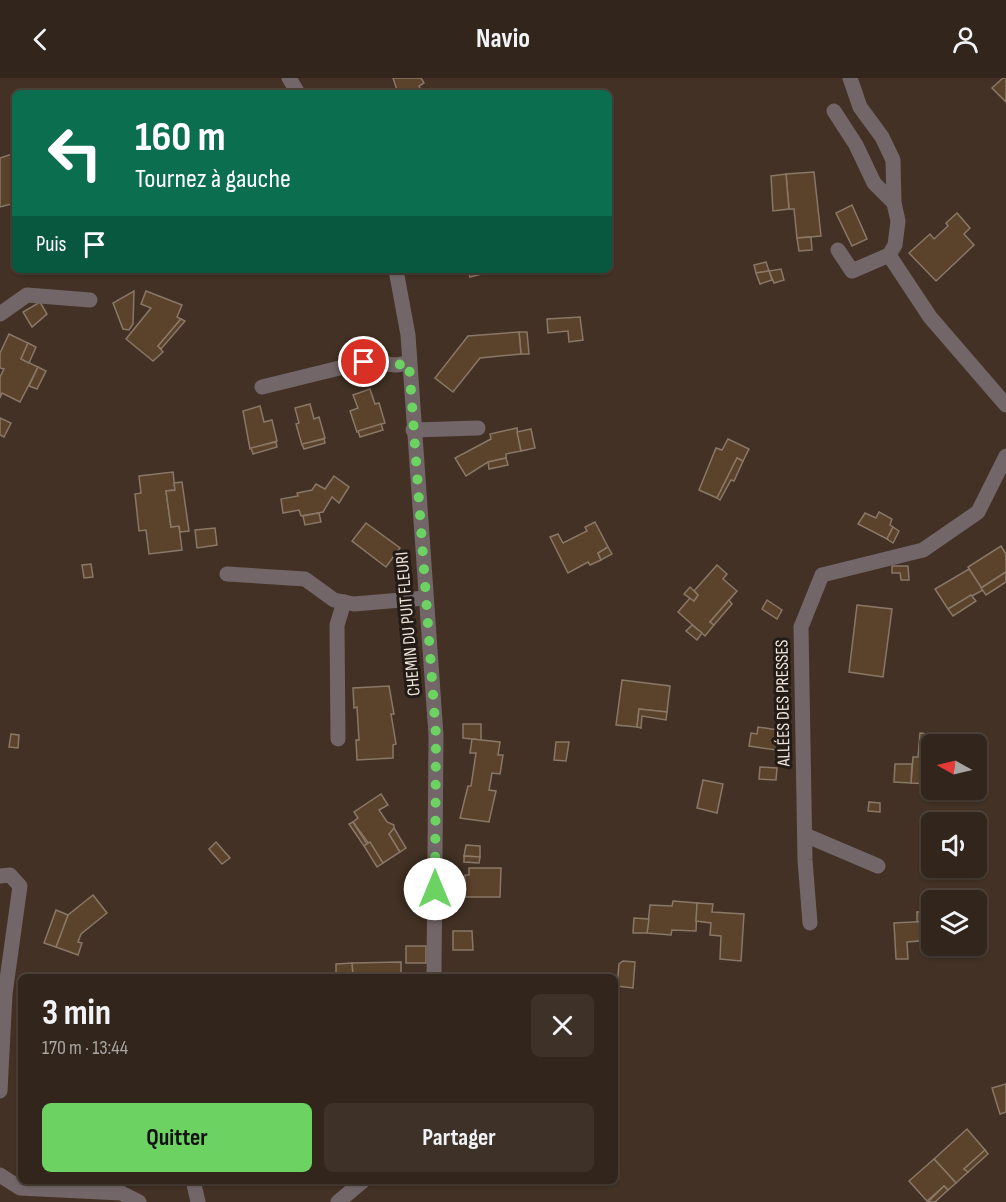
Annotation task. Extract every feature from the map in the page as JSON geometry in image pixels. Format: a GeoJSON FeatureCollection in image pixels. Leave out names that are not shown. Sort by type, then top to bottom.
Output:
{"type":"FeatureCollection","features":[{"type":"Feature","properties":{"kind":"street"},"geometry":{"type":"LineString","coordinates":[[838,250],[852,271],[889,255],[895,245],[898,221],[894,203],[893,160],[882,138],[860,107],[849,78]]}},
{"type":"Feature","properties":{"kind":"street"},"geometry":{"type":"LineString","coordinates":[[834,111],[856,145],[874,183],[894,203]]}},
{"type":"Feature","properties":{"kind":"street"},"geometry":{"type":"LineString","coordinates":[[889,255],[930,317],[1006,405]]}},
{"type":"Feature","properties":{"kind":"street","name":"CHEMIN DU PUIT FLEURI"},"geometry":{"type":"LineString","coordinates":[[397,273],[408,335],[436,735],[434,974]]}},
{"type":"Feature","properties":{"kind":"street"},"geometry":{"type":"LineString","coordinates":[[0,314],[27,296],[90,300]]}},
{"type":"Feature","properties":{"kind":"street"},"geometry":{"type":"LineString","coordinates":[[262,387],[364,362],[396,365],[409,363]]}},
{"type":"Feature","properties":{"kind":"street"},"geometry":{"type":"LineString","coordinates":[[413,430],[478,428]]}},
{"type":"Feature","properties":{"kind":"street","name":"ALLÉES DES PRESSES"},"geometry":{"type":"LineString","coordinates":[[810,923],[805,835],[801,627],[822,575],[923,550],[978,512],[1006,456]]}},
{"type":"Feature","properties":{"kind":"street"},"geometry":{"type":"LineString","coordinates":[[227,574],[305,579],[334,600],[354,604],[425,598]]}},
{"type":"Feature","properties":{"kind":"street"},"geometry":{"type":"LineString","coordinates":[[338,739],[337,625],[344,602]]}},
{"type":"Feature","properties":{"kind":"street"},"geometry":{"type":"LineString","coordinates":[[805,835],[878,866]]}},
{"type":"Feature","properties":{"kind":"street"},"geometry":{"type":"LineString","coordinates":[[0,876],[10,874],[20,886],[5,994],[6,1021],[0,1091]]}},
{"type":"Feature","properties":{"kind":"street"},"geometry":{"type":"LineString","coordinates":[[0,1175],[20,1188],[121,1193],[139,1202]]}},
{"type":"Feature","properties":{"kind":"street"},"geometry":{"type":"LineString","coordinates":[[194,1184],[198,1202]]}},
{"type":"Feature","properties":{"kind":"street"},"geometry":{"type":"LineString","coordinates":[[338,1202],[359,1184]]}},
{"type":"Feature","properties":{"kind":"building"},"geometry":{"type":"Polygon","coordinates":[[[393,78],[421,78],[424,83],[419,86],[421,90],[397,90],[393,78]]]}},
{"type":"Feature","properties":{"kind":"building"},"geometry":{"type":"Polygon","coordinates":[[[1006,78],[1006,102],[992,88],[1006,78]]]}},
{"type":"Feature","properties":{"kind":"building"},"geometry":{"type":"Polygon","coordinates":[[[12,154],[12,204],[0,207],[0,158],[12,154]]]}},
{"type":"Feature","properties":{"kind":"building"},"geometry":{"type":"Polygon","coordinates":[[[814,172],[821,236],[797,238],[794,209],[789,209],[786,174],[814,172]]]}},
{"type":"Feature","properties":{"kind":"building"},"geometry":{"type":"Polygon","coordinates":[[[786,174],[789,209],[773,211],[771,176],[786,174]]]}},
{"type":"Feature","properties":{"kind":"building"},"geometry":{"type":"Polygon","coordinates":[[[852,205],[867,239],[852,246],[836,213],[852,205]]]}},
{"type":"Feature","properties":{"kind":"building"},"geometry":{"type":"Polygon","coordinates":[[[957,213],[970,228],[964,234],[974,245],[936,281],[909,253],[930,234],[934,239],[948,226],[946,223],[957,213]]]}},
{"type":"Feature","properties":{"kind":"building"},"geometry":{"type":"Polygon","coordinates":[[[811,237],[812,250],[799,251],[797,238],[811,237]]]}},
{"type":"Feature","properties":{"kind":"building"},"geometry":{"type":"Polygon","coordinates":[[[766,262],[769,271],[756,273],[754,265],[766,262]]]}},
{"type":"Feature","properties":{"kind":"building"},"geometry":{"type":"Polygon","coordinates":[[[781,269],[784,280],[774,283],[769,271],[781,269]]]}},
{"type":"Feature","properties":{"kind":"building"},"geometry":{"type":"Polygon","coordinates":[[[769,271],[772,280],[760,284],[756,273],[769,271]]]}},
{"type":"Feature","properties":{"kind":"building"},"geometry":{"type":"Polygon","coordinates":[[[469,273],[485,273],[470,277],[469,273]]]}},
{"type":"Feature","properties":{"kind":"building"},"geometry":{"type":"Polygon","coordinates":[[[134,291],[133,324],[129,330],[123,329],[113,303],[134,291]]]}},
{"type":"Feature","properties":{"kind":"building"},"geometry":{"type":"Polygon","coordinates":[[[146,291],[182,305],[177,317],[181,319],[158,346],[163,352],[153,361],[126,339],[151,308],[141,304],[146,291]]]}},
{"type":"Feature","properties":{"kind":"building"},"geometry":{"type":"Polygon","coordinates":[[[40,302],[47,314],[32,327],[23,312],[40,302]]]}},
{"type":"Feature","properties":{"kind":"building"},"geometry":{"type":"Polygon","coordinates":[[[580,317],[583,340],[569,342],[568,331],[548,333],[547,319],[580,317]]]}},
{"type":"Feature","properties":{"kind":"building"},"geometry":{"type":"Polygon","coordinates":[[[181,319],[185,321],[161,349],[158,346],[181,319]]]}},
{"type":"Feature","properties":{"kind":"building"},"geometry":{"type":"Polygon","coordinates":[[[519,332],[527,332],[529,354],[521,354],[519,332]]]}},
{"type":"Feature","properties":{"kind":"building"},"geometry":{"type":"Polygon","coordinates":[[[519,332],[521,354],[480,358],[453,392],[435,378],[468,336],[519,332]]]}},
{"type":"Feature","properties":{"kind":"building"},"geometry":{"type":"Polygon","coordinates":[[[9,334],[28,343],[21,359],[38,367],[20,402],[2,393],[0,398],[0,377],[4,369],[0,368],[0,353],[9,334]]]}},
{"type":"Feature","properties":{"kind":"building"},"geometry":{"type":"Polygon","coordinates":[[[28,343],[36,347],[29,363],[21,359],[28,343]]]}},
{"type":"Feature","properties":{"kind":"building"},"geometry":{"type":"Polygon","coordinates":[[[38,367],[46,371],[37,389],[29,386],[38,367]]]}},
{"type":"Feature","properties":{"kind":"building"},"geometry":{"type":"Polygon","coordinates":[[[370,389],[375,404],[379,403],[385,423],[357,432],[350,411],[358,408],[353,395],[370,389]]]}},
{"type":"Feature","properties":{"kind":"building"},"geometry":{"type":"Polygon","coordinates":[[[310,404],[314,419],[319,417],[325,438],[302,445],[296,424],[299,423],[295,408],[310,404]]]}},
{"type":"Feature","properties":{"kind":"building"},"geometry":{"type":"Polygon","coordinates":[[[260,406],[264,422],[272,420],[277,441],[250,449],[243,411],[260,406]]]}},
{"type":"Feature","properties":{"kind":"building"},"geometry":{"type":"Polygon","coordinates":[[[0,418],[11,423],[4,437],[0,435],[0,418]]]}},
{"type":"Feature","properties":{"kind":"building"},"geometry":{"type":"Polygon","coordinates":[[[381,424],[383,430],[360,437],[358,431],[381,424]]]}},
{"type":"Feature","properties":{"kind":"building"},"geometry":{"type":"Polygon","coordinates":[[[517,428],[521,451],[506,454],[506,458],[488,462],[466,476],[455,458],[491,439],[490,434],[517,428]]]}},
{"type":"Feature","properties":{"kind":"building"},"geometry":{"type":"Polygon","coordinates":[[[531,429],[535,448],[521,451],[517,432],[531,429]]]}},
{"type":"Feature","properties":{"kind":"building"},"geometry":{"type":"Polygon","coordinates":[[[324,439],[325,443],[304,449],[302,444],[324,439]]]}},
{"type":"Feature","properties":{"kind":"building"},"geometry":{"type":"Polygon","coordinates":[[[728,439],[749,449],[743,461],[737,458],[717,498],[699,490],[716,448],[722,450],[728,439]]]}},
{"type":"Feature","properties":{"kind":"building"},"geometry":{"type":"Polygon","coordinates":[[[276,442],[277,447],[253,454],[251,448],[276,442]]]}},
{"type":"Feature","properties":{"kind":"building"},"geometry":{"type":"Polygon","coordinates":[[[506,458],[508,465],[489,469],[488,462],[506,458]]]}},
{"type":"Feature","properties":{"kind":"building"},"geometry":{"type":"Polygon","coordinates":[[[737,458],[743,461],[734,481],[731,480],[720,500],[717,498],[737,458]]]}},
{"type":"Feature","properties":{"kind":"building"},"geometry":{"type":"Polygon","coordinates":[[[173,472],[175,490],[166,491],[171,527],[179,526],[182,550],[149,554],[146,530],[139,531],[135,494],[141,493],[139,476],[173,472]]]}},
{"type":"Feature","properties":{"kind":"building"},"geometry":{"type":"Polygon","coordinates":[[[334,476],[349,487],[339,503],[332,497],[323,512],[301,516],[299,510],[283,513],[281,499],[298,496],[297,493],[312,490],[316,484],[325,489],[334,476]]]}},
{"type":"Feature","properties":{"kind":"building"},"geometry":{"type":"Polygon","coordinates":[[[182,482],[189,531],[180,532],[179,526],[171,527],[166,491],[175,490],[174,483],[182,482]]]}},
{"type":"Feature","properties":{"kind":"building"},"geometry":{"type":"Polygon","coordinates":[[[879,512],[892,519],[890,525],[893,527],[887,539],[858,524],[865,513],[876,518],[879,512]]]}},
{"type":"Feature","properties":{"kind":"building"},"geometry":{"type":"Polygon","coordinates":[[[319,513],[321,522],[305,525],[303,516],[319,513]]]}},
{"type":"Feature","properties":{"kind":"building"},"geometry":{"type":"Polygon","coordinates":[[[595,522],[608,547],[598,553],[601,560],[590,565],[588,562],[568,573],[550,537],[558,534],[563,543],[587,531],[585,527],[595,522]]]}},
{"type":"Feature","properties":{"kind":"building"},"geometry":{"type":"Polygon","coordinates":[[[366,523],[400,548],[386,567],[352,541],[366,523]]]}},
{"type":"Feature","properties":{"kind":"building"},"geometry":{"type":"Polygon","coordinates":[[[893,527],[899,531],[893,543],[887,539],[893,527]]]}},
{"type":"Feature","properties":{"kind":"building"},"geometry":{"type":"Polygon","coordinates":[[[215,528],[217,545],[197,548],[195,530],[215,528]]]}},
{"type":"Feature","properties":{"kind":"building"},"geometry":{"type":"Polygon","coordinates":[[[1001,546],[1006,554],[1006,572],[981,588],[968,567],[1001,546]]]}},
{"type":"Feature","properties":{"kind":"building"},"geometry":{"type":"Polygon","coordinates":[[[608,547],[612,554],[601,560],[598,553],[608,547]]]}},
{"type":"Feature","properties":{"kind":"building"},"geometry":{"type":"Polygon","coordinates":[[[91,564],[93,577],[84,578],[82,565],[91,564]]]}},
{"type":"Feature","properties":{"kind":"building"},"geometry":{"type":"Polygon","coordinates":[[[717,565],[727,574],[723,579],[737,591],[710,622],[714,625],[705,636],[678,612],[690,598],[694,601],[698,595],[694,591],[717,565]]]}},
{"type":"Feature","properties":{"kind":"building"},"geometry":{"type":"Polygon","coordinates":[[[892,566],[908,566],[909,580],[901,580],[900,573],[892,573],[892,566]]]}},
{"type":"Feature","properties":{"kind":"building"},"geometry":{"type":"Polygon","coordinates":[[[969,569],[983,590],[948,609],[935,589],[969,569]]]}},
{"type":"Feature","properties":{"kind":"building"},"geometry":{"type":"Polygon","coordinates":[[[1006,572],[1006,582],[986,595],[981,588],[1006,572]]]}},
{"type":"Feature","properties":{"kind":"building"},"geometry":{"type":"Polygon","coordinates":[[[690,587],[698,595],[694,601],[684,594],[690,587]]]}},
{"type":"Feature","properties":{"kind":"building"},"geometry":{"type":"Polygon","coordinates":[[[971,595],[976,601],[953,616],[948,609],[971,595]]]}},
{"type":"Feature","properties":{"kind":"building"},"geometry":{"type":"Polygon","coordinates":[[[729,600],[732,604],[714,625],[710,622],[729,600]]]}},
{"type":"Feature","properties":{"kind":"building"},"geometry":{"type":"Polygon","coordinates":[[[767,600],[782,610],[777,619],[762,609],[767,600]]]}},
{"type":"Feature","properties":{"kind":"building"},"geometry":{"type":"Polygon","coordinates":[[[857,605],[892,609],[883,677],[849,672],[857,605]]]}},
{"type":"Feature","properties":{"kind":"building"},"geometry":{"type":"Polygon","coordinates":[[[692,625],[702,633],[697,640],[686,631],[692,625]]]}},
{"type":"Feature","properties":{"kind":"building"},"geometry":{"type":"Polygon","coordinates":[[[622,680],[670,686],[667,712],[639,709],[637,727],[616,725],[622,680]]]}},
{"type":"Feature","properties":{"kind":"building"},"geometry":{"type":"Polygon","coordinates":[[[389,686],[396,744],[393,745],[393,758],[357,760],[356,740],[359,740],[353,688],[389,686]]]}},
{"type":"Feature","properties":{"kind":"building"},"geometry":{"type":"Polygon","coordinates":[[[639,709],[667,712],[666,720],[642,716],[641,728],[637,727],[639,709]]]}},
{"type":"Feature","properties":{"kind":"building"},"geometry":{"type":"Polygon","coordinates":[[[463,724],[481,724],[481,740],[463,738],[463,724]]]}},
{"type":"Feature","properties":{"kind":"building"},"geometry":{"type":"Polygon","coordinates":[[[758,727],[778,730],[776,750],[749,746],[751,733],[757,734],[758,727]]]}},
{"type":"Feature","properties":{"kind":"building"},"geometry":{"type":"Polygon","coordinates":[[[920,733],[927,734],[921,734],[921,783],[911,783],[913,757],[918,757],[920,733]]]}},
{"type":"Feature","properties":{"kind":"building"},"geometry":{"type":"Polygon","coordinates":[[[11,734],[19,735],[18,748],[9,747],[11,734]]]}},
{"type":"Feature","properties":{"kind":"building"},"geometry":{"type":"Polygon","coordinates":[[[472,739],[500,742],[498,755],[503,755],[500,774],[492,773],[489,790],[496,791],[489,822],[460,818],[468,786],[471,786],[476,753],[470,753],[472,739]]]}},
{"type":"Feature","properties":{"kind":"building"},"geometry":{"type":"Polygon","coordinates":[[[556,742],[569,742],[566,761],[554,760],[556,742]]]}},
{"type":"Feature","properties":{"kind":"building"},"geometry":{"type":"Polygon","coordinates":[[[895,764],[912,764],[911,783],[894,782],[895,764]]]}},
{"type":"Feature","properties":{"kind":"building"},"geometry":{"type":"Polygon","coordinates":[[[760,767],[777,768],[776,780],[759,779],[760,767]]]}},
{"type":"Feature","properties":{"kind":"building"},"geometry":{"type":"Polygon","coordinates":[[[703,780],[723,784],[717,813],[697,808],[703,780]]]}},
{"type":"Feature","properties":{"kind":"building"},"geometry":{"type":"Polygon","coordinates":[[[381,794],[388,805],[379,810],[387,822],[394,825],[394,830],[389,834],[400,852],[383,863],[353,822],[358,818],[354,812],[381,794]]]}},
{"type":"Feature","properties":{"kind":"building"},"geometry":{"type":"Polygon","coordinates":[[[869,802],[880,803],[880,812],[868,811],[869,802]]]}},
{"type":"Feature","properties":{"kind":"building"},"geometry":{"type":"Polygon","coordinates":[[[353,822],[367,844],[364,846],[349,824],[353,822]]]}},
{"type":"Feature","properties":{"kind":"building"},"geometry":{"type":"Polygon","coordinates":[[[394,828],[406,848],[400,852],[389,834],[394,828]]]}},
{"type":"Feature","properties":{"kind":"building"},"geometry":{"type":"Polygon","coordinates":[[[216,842],[230,858],[222,864],[209,849],[216,842]]]}},
{"type":"Feature","properties":{"kind":"building"},"geometry":{"type":"Polygon","coordinates":[[[370,842],[383,863],[377,867],[364,846],[370,842]]]}},
{"type":"Feature","properties":{"kind":"building"},"geometry":{"type":"Polygon","coordinates":[[[466,845],[480,846],[480,857],[464,856],[466,845]]]}},
{"type":"Feature","properties":{"kind":"building"},"geometry":{"type":"Polygon","coordinates":[[[464,856],[480,857],[479,863],[464,862],[464,856]]]}},
{"type":"Feature","properties":{"kind":"building"},"geometry":{"type":"Polygon","coordinates":[[[469,868],[501,868],[500,897],[465,897],[465,875],[469,875],[469,868]]]}},
{"type":"Feature","properties":{"kind":"building"},"geometry":{"type":"Polygon","coordinates":[[[93,895],[107,913],[81,934],[78,942],[82,943],[78,955],[56,947],[68,915],[93,895]]]}},
{"type":"Feature","properties":{"kind":"building"},"geometry":{"type":"Polygon","coordinates":[[[673,901],[697,903],[696,931],[672,930],[671,935],[647,933],[650,905],[672,906],[673,901]]]}},
{"type":"Feature","properties":{"kind":"building"},"geometry":{"type":"Polygon","coordinates":[[[697,903],[713,904],[712,912],[744,914],[741,961],[720,959],[721,936],[710,935],[711,923],[696,921],[697,903]]]}},
{"type":"Feature","properties":{"kind":"building"},"geometry":{"type":"Polygon","coordinates":[[[56,910],[68,915],[56,947],[44,943],[56,910]]]}},
{"type":"Feature","properties":{"kind":"building"},"geometry":{"type":"Polygon","coordinates":[[[917,912],[921,912],[921,922],[917,922],[917,912]]]}},
{"type":"Feature","properties":{"kind":"building"},"geometry":{"type":"Polygon","coordinates":[[[634,918],[649,919],[647,933],[633,933],[634,918]]]}},
{"type":"Feature","properties":{"kind":"building"},"geometry":{"type":"Polygon","coordinates":[[[921,922],[921,941],[907,942],[908,959],[896,959],[894,923],[921,922]]]}},
{"type":"Feature","properties":{"kind":"building"},"geometry":{"type":"Polygon","coordinates":[[[453,931],[472,931],[473,950],[453,950],[453,931]]]}},
{"type":"Feature","properties":{"kind":"building"},"geometry":{"type":"Polygon","coordinates":[[[406,946],[426,946],[426,963],[406,963],[406,946]]]}},
{"type":"Feature","properties":{"kind":"building"},"geometry":{"type":"Polygon","coordinates":[[[623,961],[635,962],[633,988],[618,986],[619,964],[623,961]]]}},
{"type":"Feature","properties":{"kind":"building"},"geometry":{"type":"Polygon","coordinates":[[[401,962],[401,974],[353,974],[352,963],[401,962]]]}},
{"type":"Feature","properties":{"kind":"building"},"geometry":{"type":"Polygon","coordinates":[[[352,963],[353,974],[336,974],[336,964],[352,963]]]}},
{"type":"Feature","properties":{"kind":"building"},"geometry":{"type":"Polygon","coordinates":[[[1006,1084],[1006,1112],[1000,1114],[992,1088],[1006,1084]]]}},
{"type":"Feature","properties":{"kind":"building"},"geometry":{"type":"Polygon","coordinates":[[[967,1129],[985,1150],[964,1169],[968,1172],[956,1183],[934,1159],[967,1129]]]}},
{"type":"Feature","properties":{"kind":"building"},"geometry":{"type":"Polygon","coordinates":[[[985,1150],[988,1154],[968,1172],[964,1169],[985,1150]]]}},
{"type":"Feature","properties":{"kind":"building"},"geometry":{"type":"Polygon","coordinates":[[[934,1159],[956,1183],[948,1190],[944,1186],[927,1201],[909,1181],[934,1159]]]}},
{"type":"Feature","properties":{"kind":"building"},"geometry":{"type":"Polygon","coordinates":[[[944,1186],[948,1190],[935,1202],[928,1202],[944,1186]]]}},
{"type":"Feature","properties":{"kind":"route"},"geometry":{"type":"LineString","coordinates":[[364,362],[396,365],[409,363],[436,735],[435,889]]}}]}
